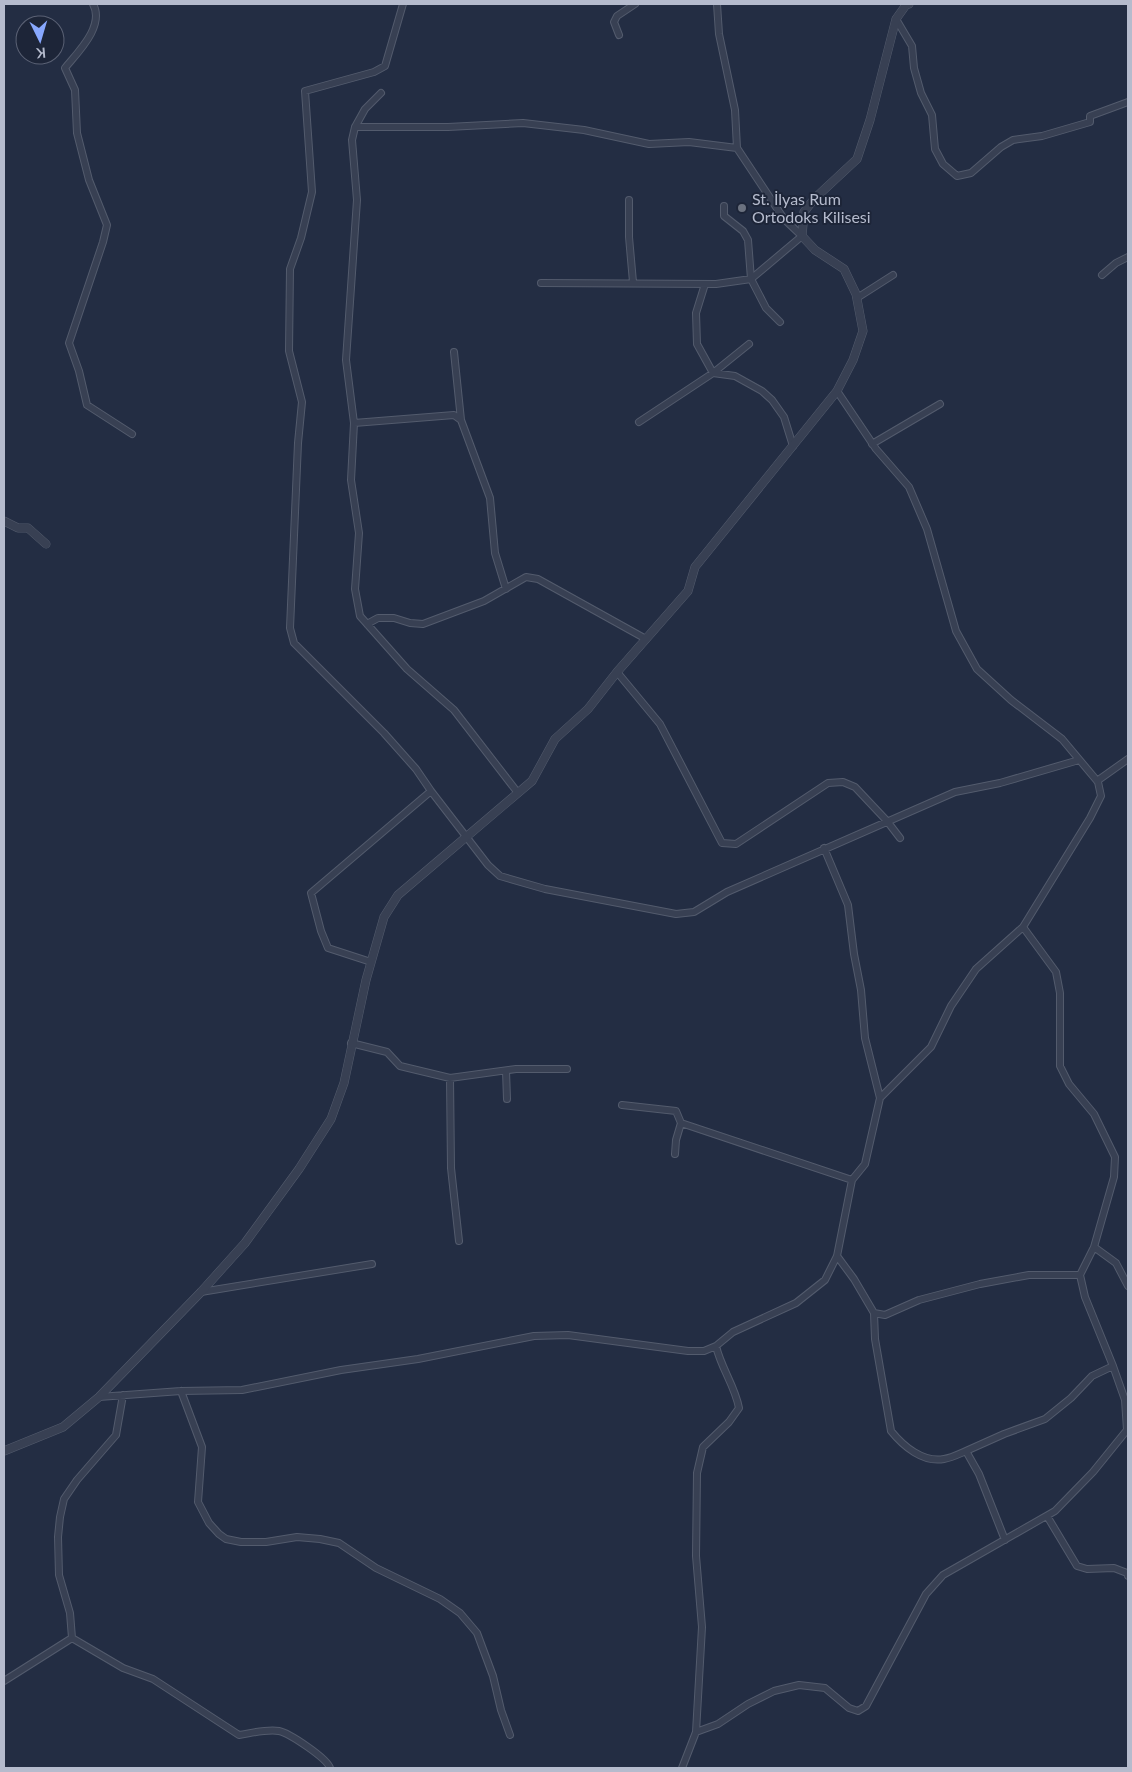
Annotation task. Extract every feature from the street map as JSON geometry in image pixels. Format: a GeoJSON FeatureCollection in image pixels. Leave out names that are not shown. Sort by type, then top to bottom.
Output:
{"type":"FeatureCollection","features":[{"type":"Feature","properties":{"kind":"street"},"geometry":{"type":"LineString","coordinates":[[93,4],[95,7],[95,24],[86,42],[65,68],[74,90],[77,133],[86,171],[107,225],[69,344],[79,371],[87,405],[132,434]]}},
{"type":"Feature","properties":{"kind":"street"},"geometry":{"type":"LineString","coordinates":[[403,4],[385,66],[374,72],[305,90],[312,192],[301,238],[290,270],[289,351],[302,402],[298,443],[290,628],[294,643],[384,733],[416,770],[488,865],[500,876],[545,889],[676,914],[694,912],[727,892],[955,792],[1000,783],[1079,760]]}},
{"type":"Feature","properties":{"kind":"street"},"geometry":{"type":"LineString","coordinates":[[619,35],[614,22],[617,16],[635,4]]}},
{"type":"Feature","properties":{"kind":"street"},"geometry":{"type":"LineString","coordinates":[[4,1451],[63,1427],[99,1397],[201,1292],[245,1243],[299,1169],[331,1119],[344,1083],[351,1043],[384,917],[398,895],[532,781],[555,739],[588,709],[617,672],[688,591],[695,567],[837,391],[853,360],[863,331],[857,298],[844,268],[815,250],[784,219],[737,148],[735,110],[719,34],[717,4]]}},
{"type":"Feature","properties":{"kind":"street"},"geometry":{"type":"LineString","coordinates":[[541,283],[632,282],[716,284],[752,278],[802,236],[804,212],[814,199],[857,158],[870,120],[896,19],[906,5],[909,4]]}},
{"type":"Feature","properties":{"kind":"street"},"geometry":{"type":"LineString","coordinates":[[896,19],[912,46],[914,68],[921,93],[932,115],[935,149],[943,164],[957,176],[971,173],[1001,147],[1013,140],[1042,136],[1090,122],[1090,116],[1128,102]]}},
{"type":"Feature","properties":{"kind":"street"},"geometry":{"type":"LineString","coordinates":[[382,93],[365,108],[355,127],[352,140],[357,200],[346,360],[354,423],[351,480],[359,533],[355,589],[360,616],[407,669],[454,710],[518,793]]}},
{"type":"Feature","properties":{"kind":"street"},"geometry":{"type":"LineString","coordinates":[[355,127],[448,127],[523,123],[584,130],[649,144],[689,142],[737,148]]}},
{"type":"Feature","properties":{"kind":"street"},"geometry":{"type":"LineString","coordinates":[[629,200],[632,282]]}},
{"type":"Feature","properties":{"kind":"street"},"geometry":{"type":"LineString","coordinates":[[724,206],[724,216],[743,232],[748,240],[752,278],[766,308],[780,322]]}},
{"type":"Feature","properties":{"kind":"street"},"geometry":{"type":"LineString","coordinates":[[1102,276],[1116,263],[1128,257]]}},
{"type":"Feature","properties":{"kind":"street"},"geometry":{"type":"LineString","coordinates":[[857,298],[893,275]]}},
{"type":"Feature","properties":{"kind":"street"},"geometry":{"type":"LineString","coordinates":[[705,284],[696,314],[697,344],[713,373]]}},
{"type":"Feature","properties":{"kind":"street"},"geometry":{"type":"LineString","coordinates":[[639,422],[713,373],[748,344]]}},
{"type":"Feature","properties":{"kind":"street"},"geometry":{"type":"LineString","coordinates":[[454,352],[461,420],[490,498],[494,553],[506,589]]}},
{"type":"Feature","properties":{"kind":"street"},"geometry":{"type":"LineString","coordinates":[[713,373],[735,376],[772,400],[784,417],[793,446]]}},
{"type":"Feature","properties":{"kind":"street"},"geometry":{"type":"LineString","coordinates":[[837,391],[872,444],[909,487],[927,529],[956,631],[977,669],[1011,700],[1062,739],[1097,781],[1101,796],[1090,818],[1022,927],[976,969],[951,1006],[931,1047],[880,1098]]}},
{"type":"Feature","properties":{"kind":"street"},"geometry":{"type":"LineString","coordinates":[[872,444],[940,404]]}},
{"type":"Feature","properties":{"kind":"street"},"geometry":{"type":"LineString","coordinates":[[354,423],[454,415],[461,420]]}},
{"type":"Feature","properties":{"kind":"street"},"geometry":{"type":"LineString","coordinates":[[4,521],[18,528],[28,528],[46,544]]}},
{"type":"Feature","properties":{"kind":"street"},"geometry":{"type":"LineString","coordinates":[[367,624],[378,618],[394,618],[410,623],[423,624],[484,601],[526,577],[538,579],[646,639]]}},
{"type":"Feature","properties":{"kind":"street"},"geometry":{"type":"LineString","coordinates":[[617,672],[660,724],[722,843],[736,844],[828,783],[843,782],[855,787],[900,838]]}},
{"type":"Feature","properties":{"kind":"street"},"geometry":{"type":"LineString","coordinates":[[1097,781],[1128,759]]}},
{"type":"Feature","properties":{"kind":"street"},"geometry":{"type":"LineString","coordinates":[[371,962],[328,948],[321,931],[311,893],[431,791]]}},
{"type":"Feature","properties":{"kind":"street"},"geometry":{"type":"LineString","coordinates":[[99,1397],[181,1391],[242,1390],[341,1370],[418,1359],[534,1336],[568,1335],[688,1351],[704,1351],[716,1346],[732,1332],[796,1303],[825,1280],[837,1256],[852,1180],[865,1164],[880,1098],[865,1038],[861,990],[848,906],[824,848]]}},
{"type":"Feature","properties":{"kind":"street"},"geometry":{"type":"LineString","coordinates":[[696,1732],[718,1724],[748,1704],[774,1691],[799,1685],[825,1688],[848,1708],[858,1711],[866,1706],[926,1594],[943,1575],[1055,1511],[1093,1472],[1127,1430],[1127,1400],[1085,1297],[1080,1275],[1094,1247],[1114,1177],[1115,1157],[1094,1114],[1069,1084],[1060,1066],[1060,993],[1056,972],[1022,927]]}},
{"type":"Feature","properties":{"kind":"street"},"geometry":{"type":"LineString","coordinates":[[351,1043],[387,1052],[400,1066],[450,1078],[506,1071],[567,1069]]}},
{"type":"Feature","properties":{"kind":"street"},"geometry":{"type":"LineString","coordinates":[[506,1071],[507,1099]]}},
{"type":"Feature","properties":{"kind":"street"},"geometry":{"type":"LineString","coordinates":[[450,1078],[451,1168],[459,1241]]}},
{"type":"Feature","properties":{"kind":"street"},"geometry":{"type":"LineString","coordinates":[[622,1105],[676,1111],[681,1123],[676,1140],[675,1154]]}},
{"type":"Feature","properties":{"kind":"street"},"geometry":{"type":"LineString","coordinates":[[681,1123],[852,1180]]}},
{"type":"Feature","properties":{"kind":"street"},"geometry":{"type":"LineString","coordinates":[[1094,1247],[1116,1263],[1128,1286]]}},
{"type":"Feature","properties":{"kind":"street"},"geometry":{"type":"LineString","coordinates":[[837,1256],[854,1279],[874,1313],[875,1339],[891,1431],[898,1440],[912,1451],[927,1457],[943,1459],[1045,1419],[1071,1398],[1092,1376],[1113,1366]]}},
{"type":"Feature","properties":{"kind":"street"},"geometry":{"type":"LineString","coordinates":[[201,1292],[372,1264]]}},
{"type":"Feature","properties":{"kind":"street"},"geometry":{"type":"LineString","coordinates":[[874,1313],[885,1315],[919,1300],[980,1284],[1029,1275],[1080,1275]]}},
{"type":"Feature","properties":{"kind":"street"},"geometry":{"type":"LineString","coordinates":[[682,1768],[696,1732],[702,1627],[696,1556],[697,1473],[704,1447],[729,1422],[739,1408],[736,1395],[719,1361],[716,1346]]}},
{"type":"Feature","properties":{"kind":"street"},"geometry":{"type":"LineString","coordinates":[[181,1391],[202,1447],[198,1502],[209,1522],[219,1534],[226,1539],[241,1542],[266,1542],[297,1538],[320,1539],[339,1543],[376,1568],[440,1599],[460,1613],[477,1633],[493,1676],[501,1710],[510,1735]]}},
{"type":"Feature","properties":{"kind":"street"},"geometry":{"type":"LineString","coordinates":[[72,1638],[70,1613],[67,1608],[60,1575],[58,1537],[64,1498],[77,1480],[116,1436],[123,1396]]}},
{"type":"Feature","properties":{"kind":"street"},"geometry":{"type":"LineString","coordinates":[[966,1451],[979,1474],[1005,1540]]}},
{"type":"Feature","properties":{"kind":"street"},"geometry":{"type":"LineString","coordinates":[[1047,1516],[1077,1566],[1087,1569],[1114,1568],[1127,1573],[1128,1576]]}},
{"type":"Feature","properties":{"kind":"street"},"geometry":{"type":"LineString","coordinates":[[4,1681],[72,1638]]}},
{"type":"Feature","properties":{"kind":"street"},"geometry":{"type":"LineString","coordinates":[[72,1638],[123,1668],[153,1679],[239,1735],[271,1731],[282,1732],[316,1752],[329,1764],[330,1768]]}},
{"type":"Feature","properties":{"kind":"place","name":"St. İlyas Rum Ortodoks Kilisesi"},"geometry":{"type":"Point","coordinates":[742,208]}}]}
